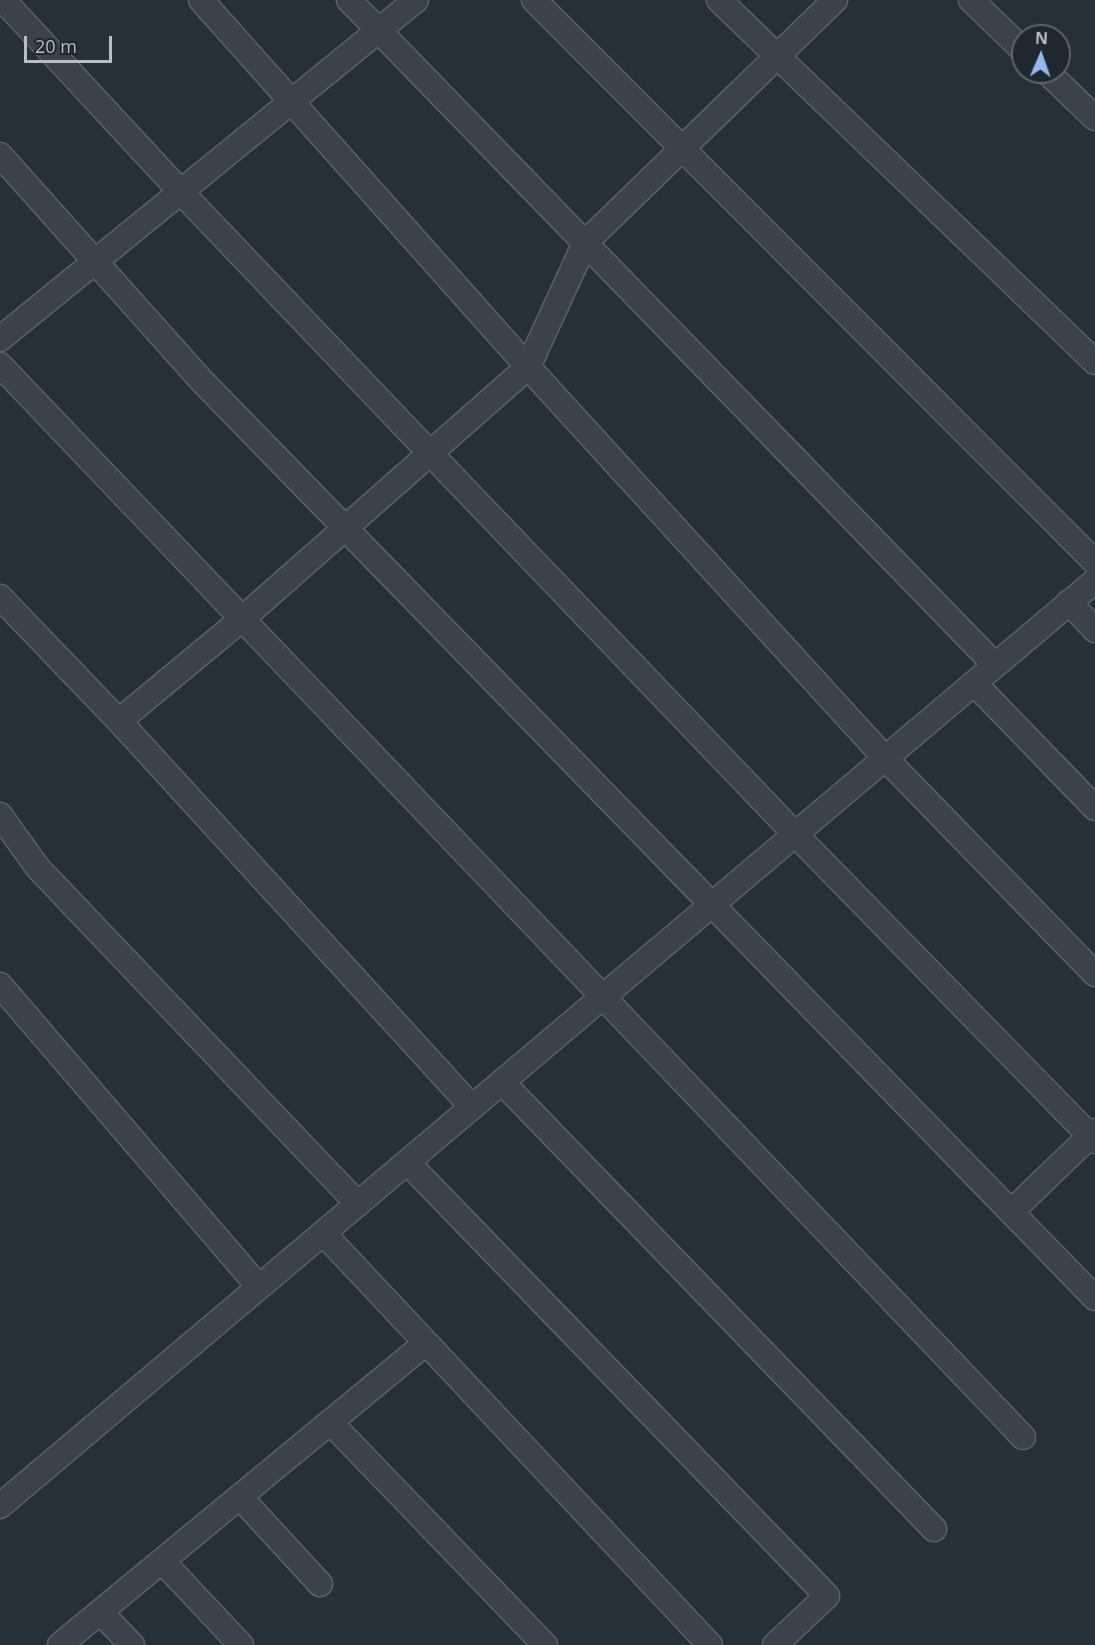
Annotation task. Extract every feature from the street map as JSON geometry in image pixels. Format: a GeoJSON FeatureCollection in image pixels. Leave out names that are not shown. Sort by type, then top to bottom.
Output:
{"type":"FeatureCollection","features":[{"type":"Feature","properties":{"kind":"street"},"geometry":{"type":"LineString","coordinates":[[201,0],[528,367],[885,758],[1095,974]]}},
{"type":"Feature","properties":{"kind":"street"},"geometry":{"type":"LineString","coordinates":[[348,0],[994,665]]}},
{"type":"Feature","properties":{"kind":"street"},"geometry":{"type":"LineString","coordinates":[[0,339],[416,0]]}},
{"type":"Feature","properties":{"kind":"street"},"geometry":{"type":"LineString","coordinates":[[534,0],[1095,562]]}},
{"type":"Feature","properties":{"kind":"street"},"geometry":{"type":"LineString","coordinates":[[719,0],[1095,362]]}},
{"type":"Feature","properties":{"kind":"street"},"geometry":{"type":"LineString","coordinates":[[119,721],[242,619],[528,367],[585,243],[835,0]]}},
{"type":"Feature","properties":{"kind":"street"},"geometry":{"type":"LineString","coordinates":[[971,0],[1011,38]]}},
{"type":"Feature","properties":{"kind":"street"},"geometry":{"type":"LineString","coordinates":[[7,5],[181,192],[795,834],[1093,1136],[1011,1212]]}},
{"type":"Feature","properties":{"kind":"street"},"geometry":{"type":"LineString","coordinates":[[1060,84],[1095,118]]}},
{"type":"Feature","properties":{"kind":"street"},"geometry":{"type":"LineString","coordinates":[[0,155],[201,380],[1095,1298]]}},
{"type":"Feature","properties":{"kind":"street"},"geometry":{"type":"LineString","coordinates":[[0,365],[1023,1437]]}},
{"type":"Feature","properties":{"kind":"street"},"geometry":{"type":"LineString","coordinates":[[0,1506],[1095,580]]}},
{"type":"Feature","properties":{"kind":"street"},"geometry":{"type":"LineString","coordinates":[[0,597],[119,721],[472,1107]]}},
{"type":"Feature","properties":{"kind":"street"},"geometry":{"type":"LineString","coordinates":[[1069,602],[1095,630]]}},
{"type":"Feature","properties":{"kind":"street"},"geometry":{"type":"LineString","coordinates":[[974,683],[1095,808]]}},
{"type":"Feature","properties":{"kind":"street"},"geometry":{"type":"LineString","coordinates":[[0,815],[38,868],[358,1204]]}},
{"type":"Feature","properties":{"kind":"street"},"geometry":{"type":"LineString","coordinates":[[0,985],[259,1287]]}},
{"type":"Feature","properties":{"kind":"street"},"geometry":{"type":"LineString","coordinates":[[502,1082],[934,1529]]}},
{"type":"Feature","properties":{"kind":"street"},"geometry":{"type":"LineString","coordinates":[[408,1162],[827,1596],[776,1645]]}},
{"type":"Feature","properties":{"kind":"street"},"geometry":{"type":"LineString","coordinates":[[323,1233],[710,1645]]}},
{"type":"Feature","properties":{"kind":"street"},"geometry":{"type":"LineString","coordinates":[[60,1645],[426,1343]]}},
{"type":"Feature","properties":{"kind":"street"},"geometry":{"type":"LineString","coordinates":[[330,1422],[546,1645]]}},
{"type":"Feature","properties":{"kind":"street"},"geometry":{"type":"LineString","coordinates":[[240,1497],[320,1584]]}},
{"type":"Feature","properties":{"kind":"street"},"geometry":{"type":"LineString","coordinates":[[162,1561],[241,1645]]}},
{"type":"Feature","properties":{"kind":"street"},"geometry":{"type":"LineString","coordinates":[[100,1612],[132,1645]]}}]}
